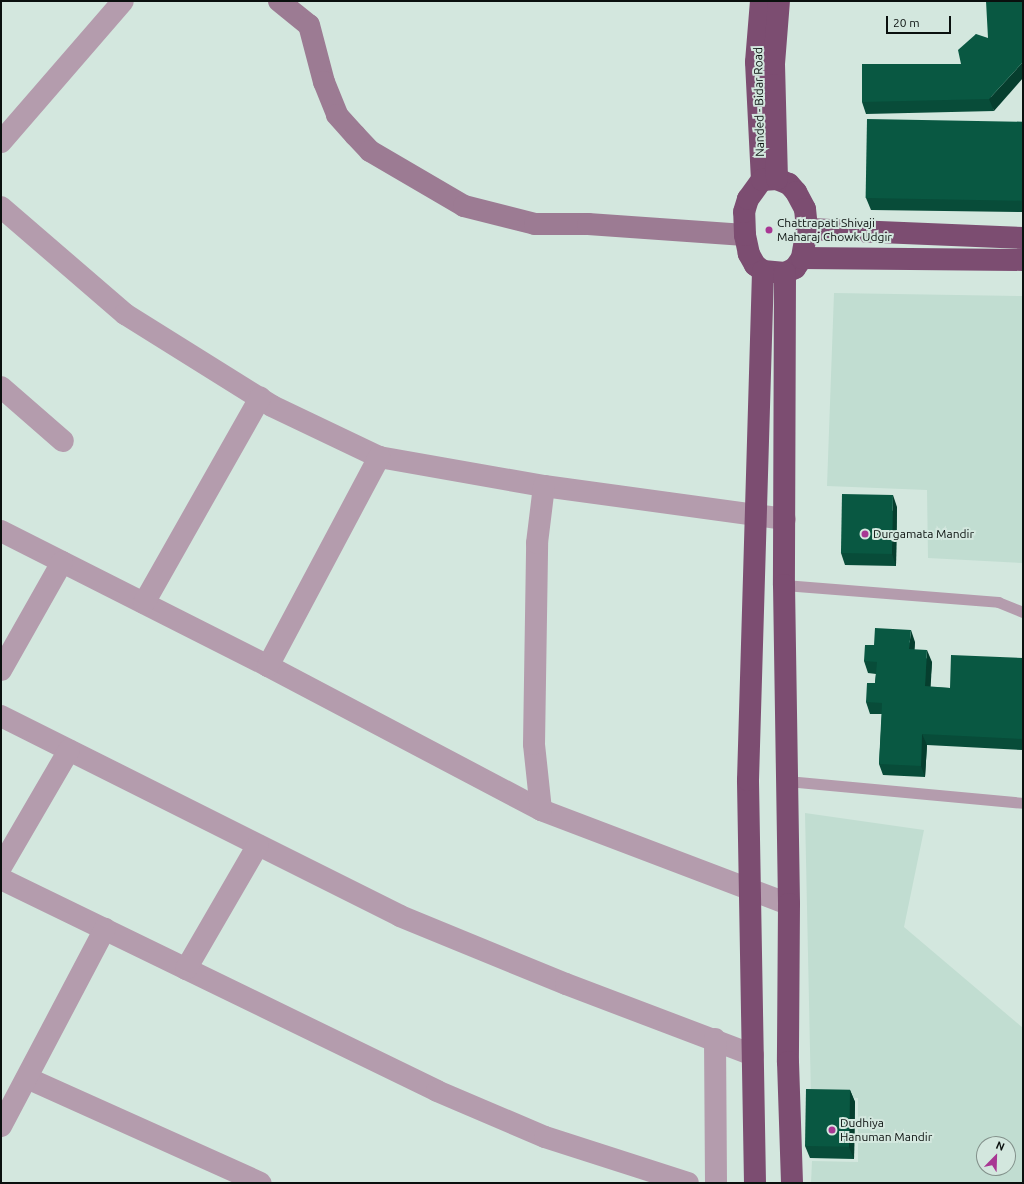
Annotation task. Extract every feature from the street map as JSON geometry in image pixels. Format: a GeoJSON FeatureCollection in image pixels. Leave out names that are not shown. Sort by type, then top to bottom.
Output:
{"type":"FeatureCollection","features":[{"type":"Feature","properties":{"kind":"highway","name":"Nanded - Bidar Road"},"geometry":{"type":"LineString","coordinates":[[761,1],[756,62],[769,179]]}},
{"type":"Feature","properties":{"kind":"highway","name":"Nanded - Bidar Road"},"geometry":{"type":"LineString","coordinates":[[769,179],[774,64],[779,1]]}},
{"type":"Feature","properties":{"kind":"highway"},"geometry":{"type":"LineString","coordinates":[[769,179],[789,184],[796,192],[805,208],[807,229],[802,258],[795,268],[785,273],[763,271],[755,265],[749,254],[745,235],[744,212],[748,199],[769,179]]}},
{"type":"Feature","properties":{"kind":"highway"},"geometry":{"type":"LineString","coordinates":[[807,229],[1023,238]]}},
{"type":"Feature","properties":{"kind":"highway"},"geometry":{"type":"LineString","coordinates":[[802,258],[1023,260]]}},
{"type":"Feature","properties":{"kind":"highway"},"geometry":{"type":"LineString","coordinates":[[755,1183],[748,780],[763,271]]}},
{"type":"Feature","properties":{"kind":"highway"},"geometry":{"type":"LineString","coordinates":[[785,273],[784,585],[789,904],[788,1062],[792,1183]]}},
{"type":"Feature","properties":{"kind":"street"},"geometry":{"type":"LineString","coordinates":[[1,142],[123,1]]}},
{"type":"Feature","properties":{"kind":"street"},"geometry":{"type":"LineString","coordinates":[[279,1],[309,25],[324,82],[337,115],[355,135],[370,150],[464,206],[535,224],[588,224],[745,235]]}},
{"type":"Feature","properties":{"kind":"street"},"geometry":{"type":"LineString","coordinates":[[1,207],[125,314],[260,398],[379,458],[544,486],[785,519]]}},
{"type":"Feature","properties":{"kind":"street"},"geometry":{"type":"LineString","coordinates":[[1,388],[63,440]]}},
{"type":"Feature","properties":{"kind":"street"},"geometry":{"type":"LineString","coordinates":[[144,603],[260,398]]}},
{"type":"Feature","properties":{"kind":"street"},"geometry":{"type":"LineString","coordinates":[[268,666],[379,458]]}},
{"type":"Feature","properties":{"kind":"street"},"geometry":{"type":"LineString","coordinates":[[541,810],[534,744],[537,543],[544,486]]}},
{"type":"Feature","properties":{"kind":"street"},"geometry":{"type":"LineString","coordinates":[[1,532],[268,666],[541,810],[789,904]]}},
{"type":"Feature","properties":{"kind":"street"},"geometry":{"type":"LineString","coordinates":[[1,670],[62,562]]}},
{"type":"Feature","properties":{"kind":"street"},"geometry":{"type":"LineString","coordinates":[[1,716],[400,916],[566,984],[753,1055]]}},
{"type":"Feature","properties":{"kind":"street"},"geometry":{"type":"LineString","coordinates":[[1,867],[69,750]]}},
{"type":"Feature","properties":{"kind":"street"},"geometry":{"type":"LineString","coordinates":[[186,969],[258,845]]}},
{"type":"Feature","properties":{"kind":"street"},"geometry":{"type":"LineString","coordinates":[[1,879],[444,1094],[545,1137],[688,1183]]}},
{"type":"Feature","properties":{"kind":"street"},"geometry":{"type":"LineString","coordinates":[[1,1126],[105,929]]}},
{"type":"Feature","properties":{"kind":"street"},"geometry":{"type":"LineString","coordinates":[[714,1039],[716,1183]]}},
{"type":"Feature","properties":{"kind":"street"},"geometry":{"type":"LineString","coordinates":[[27,1078],[261,1183]]}},
{"type":"Feature","properties":{"kind":"lane"},"geometry":{"type":"LineString","coordinates":[[784,585],[998,602],[1023,612]]}},
{"type":"Feature","properties":{"kind":"lane"},"geometry":{"type":"LineString","coordinates":[[787,781],[1023,803]]}},
{"type":"Feature","properties":{"kind":"shaded area"},"geometry":{"type":"Polygon","coordinates":[[[834,293],[1023,296],[1023,563],[928,558],[927,490],[827,486],[834,293]]]}},
{"type":"Feature","properties":{"kind":"shaded area"},"geometry":{"type":"Polygon","coordinates":[[[805,813],[924,830],[904,927],[1023,1028],[1023,1183],[811,1183],[812,1161],[858,1162],[858,1098],[811,1097],[805,813]]]}},
{"type":"Feature","properties":{"kind":"building"},"geometry":{"type":"Polygon","coordinates":[[[986,1],[1023,1],[1023,62],[989,99],[862,102],[862,64],[961,64],[958,50],[976,34],[988,38],[986,1]]]}},
{"type":"Feature","properties":{"kind":"building"},"geometry":{"type":"Polygon","coordinates":[[[867,119],[1023,122],[1022,201],[866,198],[867,119]]]}},
{"type":"Feature","properties":{"kind":"building"},"geometry":{"type":"Polygon","coordinates":[[[842,494],[893,495],[892,554],[841,553],[842,494]]]}},
{"type":"Feature","properties":{"kind":"building"},"geometry":{"type":"Polygon","coordinates":[[[875,628],[911,630],[909,649],[927,650],[925,686],[950,688],[951,655],[1023,658],[1023,739],[922,734],[921,766],[879,764],[882,703],[866,702],[867,683],[875,683],[877,662],[864,661],[865,645],[874,645],[875,628]]]}},
{"type":"Feature","properties":{"kind":"building","name":"Dudhiya Hanuman Mandir"},"geometry":{"type":"Polygon","coordinates":[[[806,1089],[850,1090],[849,1147],[805,1146],[806,1089]]]}},
{"type":"Feature","properties":{"kind":"place","name":"Chattrapati Shivaji Maharaj Chowk Udgir"},"geometry":{"type":"Point","coordinates":[769,230]}},
{"type":"Feature","properties":{"kind":"place","name":"Durgamata Mandir"},"geometry":{"type":"Point","coordinates":[865,534]}},
{"type":"Feature","properties":{"kind":"place","name":"Dudhiya Hanuman Mandir"},"geometry":{"type":"Point","coordinates":[832,1130]}}]}
